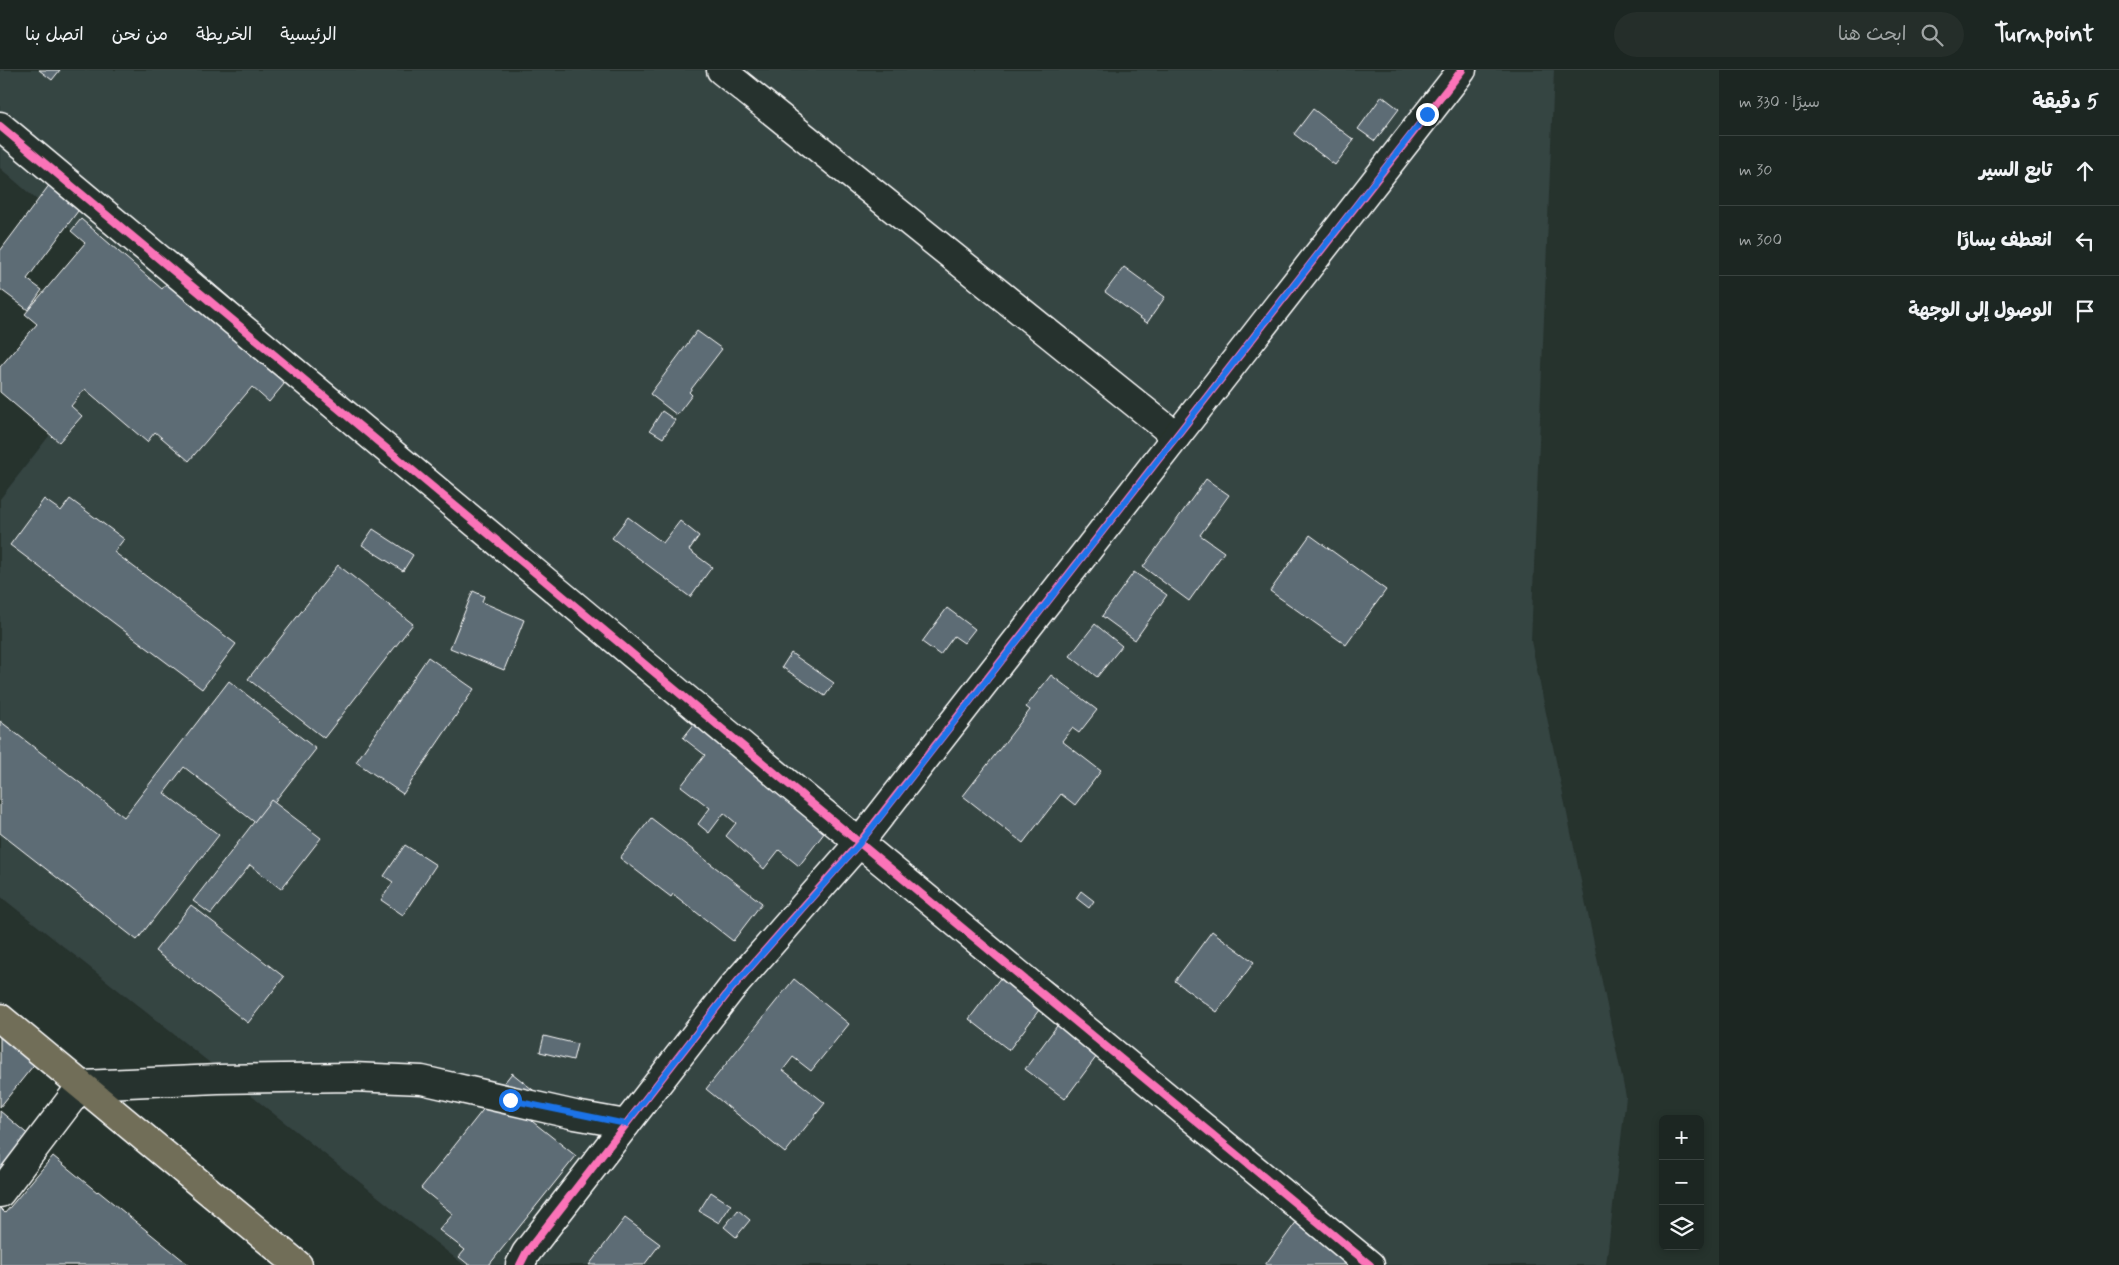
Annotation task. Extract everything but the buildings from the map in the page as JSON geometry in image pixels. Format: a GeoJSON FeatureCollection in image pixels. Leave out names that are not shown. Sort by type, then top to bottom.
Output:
{"type":"FeatureCollection","features":[{"type":"Feature","properties":{"kind":"main road"},"geometry":{"type":"LineString","coordinates":[[0,1018],[298,1265]]}},
{"type":"Feature","properties":{"kind":"street"},"geometry":{"type":"LineString","coordinates":[[721,70],[1176,436]]}},
{"type":"Feature","properties":{"kind":"street"},"geometry":{"type":"LineString","coordinates":[[520,1265],[526,1253],[731,989],[860,843],[1462,70]]}},
{"type":"Feature","properties":{"kind":"street"},"geometry":{"type":"LineString","coordinates":[[0,126],[860,843],[1370,1265]]}},
{"type":"Feature","properties":{"kind":"street"},"geometry":{"type":"LineString","coordinates":[[0,1193],[82,1085],[218,1079],[353,1077],[422,1080],[556,1111],[626,1124]]}},
{"type":"Feature","properties":{"kind":"shaded area"},"geometry":{"type":"Polygon","coordinates":[[[0,70],[1554,70],[1531,641],[1626,1097],[1606,1265],[464,1265],[0,896],[0,499],[154,301],[0,168],[0,70]]]}},
{"type":"Feature","properties":{"kind":"cycle path"},"geometry":{"type":"LineString","coordinates":[[520,1265],[526,1253],[731,989],[859,843],[1462,70]]}},
{"type":"Feature","properties":{"kind":"cycle path"},"geometry":{"type":"LineString","coordinates":[[0,126],[763,763],[1370,1265]]}},
{"type":"Feature","properties":{"kind":"route"},"geometry":{"type":"LineString","coordinates":[[510,1100],[575,1115],[626,1124],[731,989],[860,843],[1427,114]]}}]}
